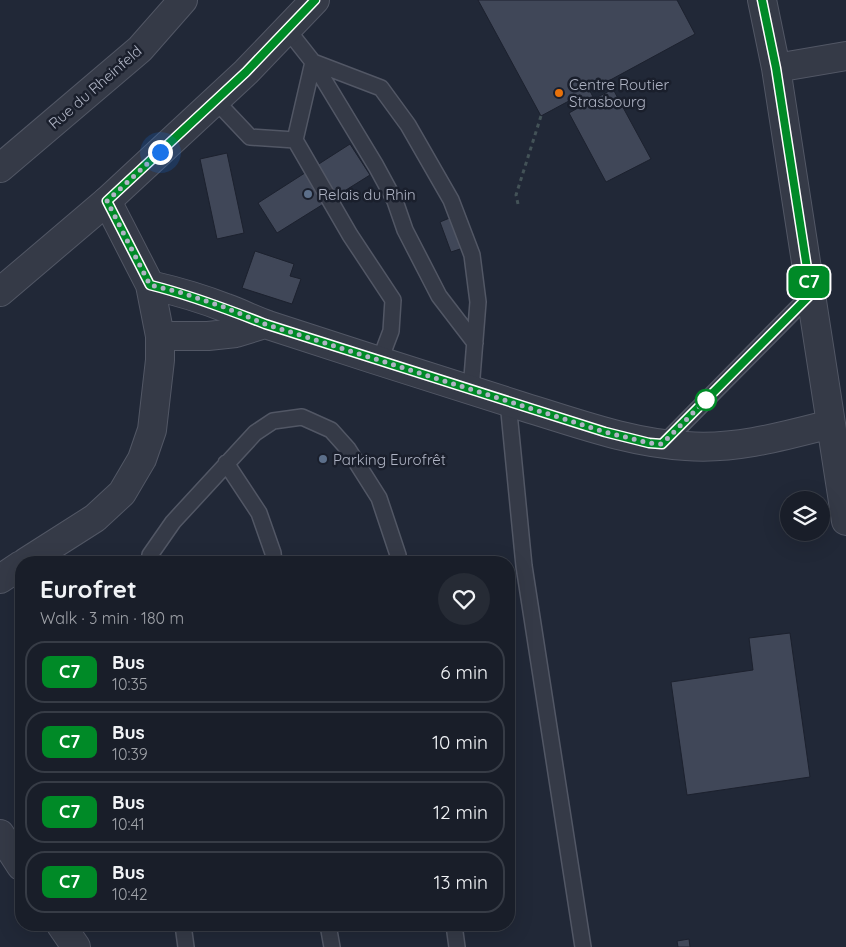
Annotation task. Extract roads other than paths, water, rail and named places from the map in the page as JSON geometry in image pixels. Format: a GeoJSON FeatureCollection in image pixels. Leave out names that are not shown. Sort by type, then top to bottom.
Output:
{"type":"FeatureCollection","features":[{"type":"Feature","properties":{"kind":"street","name":"Rue du Rheinfeld"},"geometry":{"type":"LineString","coordinates":[[0,168],[140,49],[183,0]]}},
{"type":"Feature","properties":{"kind":"street"},"geometry":{"type":"LineString","coordinates":[[0,292],[107,201],[216,100],[246,72],[315,0]]}},
{"type":"Feature","properties":{"kind":"street"},"geometry":{"type":"LineString","coordinates":[[762,0],[776,68],[831,424],[842,473],[846,521]]}},
{"type":"Feature","properties":{"kind":"street"},"geometry":{"type":"LineString","coordinates":[[776,68],[846,56]]}},
{"type":"Feature","properties":{"kind":"street"},"geometry":{"type":"LineString","coordinates":[[35,556],[95,518],[122,493],[142,459],[152,430],[160,360],[160,336],[150,285],[107,201]]}},
{"type":"Feature","properties":{"kind":"street"},"geometry":{"type":"LineString","coordinates":[[150,285],[179,292],[224,307],[265,324],[508,402],[605,432],[649,443],[687,447],[720,447],[769,440],[831,424]]}},
{"type":"Feature","properties":{"kind":"street"},"geometry":{"type":"LineString","coordinates":[[160,336],[208,336],[236,333],[265,324]]}},
{"type":"Feature","properties":{"kind":"street"},"geometry":{"type":"LineString","coordinates":[[0,579],[15,569]]}},
{"type":"Feature","properties":{"kind":"street"},"geometry":{"type":"LineString","coordinates":[[0,834],[15,857]]}},
{"type":"Feature","properties":{"kind":"street"},"geometry":{"type":"LineString","coordinates":[[65,931],[76,947]]}},
{"type":"Feature","properties":{"kind":"lane"},"geometry":{"type":"LineString","coordinates":[[287,29],[313,62],[376,166],[394,201],[404,230],[440,296],[475,343]]}},
{"type":"Feature","properties":{"kind":"lane"},"geometry":{"type":"LineString","coordinates":[[313,62],[295,140],[350,235],[393,300],[391,331],[380,360]]}},
{"type":"Feature","properties":{"kind":"lane"},"geometry":{"type":"LineString","coordinates":[[313,62],[381,88],[408,125],[451,200],[472,255],[478,302],[471,390]]}},
{"type":"Feature","properties":{"kind":"lane"},"geometry":{"type":"LineString","coordinates":[[216,100],[250,137],[295,140]]}},
{"type":"Feature","properties":{"kind":"lane"},"geometry":{"type":"LineString","coordinates":[[662,444],[811,294]]}},
{"type":"Feature","properties":{"kind":"lane"},"geometry":{"type":"LineString","coordinates":[[508,402],[524,566],[583,947]]}},
{"type":"Feature","properties":{"kind":"lane"},"geometry":{"type":"LineString","coordinates":[[150,556],[173,522],[255,433],[273,420],[302,417],[331,430],[348,449],[379,498],[398,556]]}},
{"type":"Feature","properties":{"kind":"lane"},"geometry":{"type":"LineString","coordinates":[[226,463],[259,513],[273,556]]}},
{"type":"Feature","properties":{"kind":"lane"},"geometry":{"type":"LineString","coordinates":[[184,931],[186,947]]}},
{"type":"Feature","properties":{"kind":"lane"},"geometry":{"type":"LineString","coordinates":[[329,931],[332,947]]}},
{"type":"Feature","properties":{"kind":"lane"},"geometry":{"type":"LineString","coordinates":[[455,931],[457,947]]}},
{"type":"Feature","properties":{"kind":"place","name":"Centre Routier Strasbourg"},"geometry":{"type":"Point","coordinates":[559,93]}},
{"type":"Feature","properties":{"kind":"place","name":"Relais du Rhin"},"geometry":{"type":"Point","coordinates":[308,194]}},
{"type":"Feature","properties":{"kind":"place","name":"Parking Eurofrêt"},"geometry":{"type":"Point","coordinates":[323,459]}}]}
